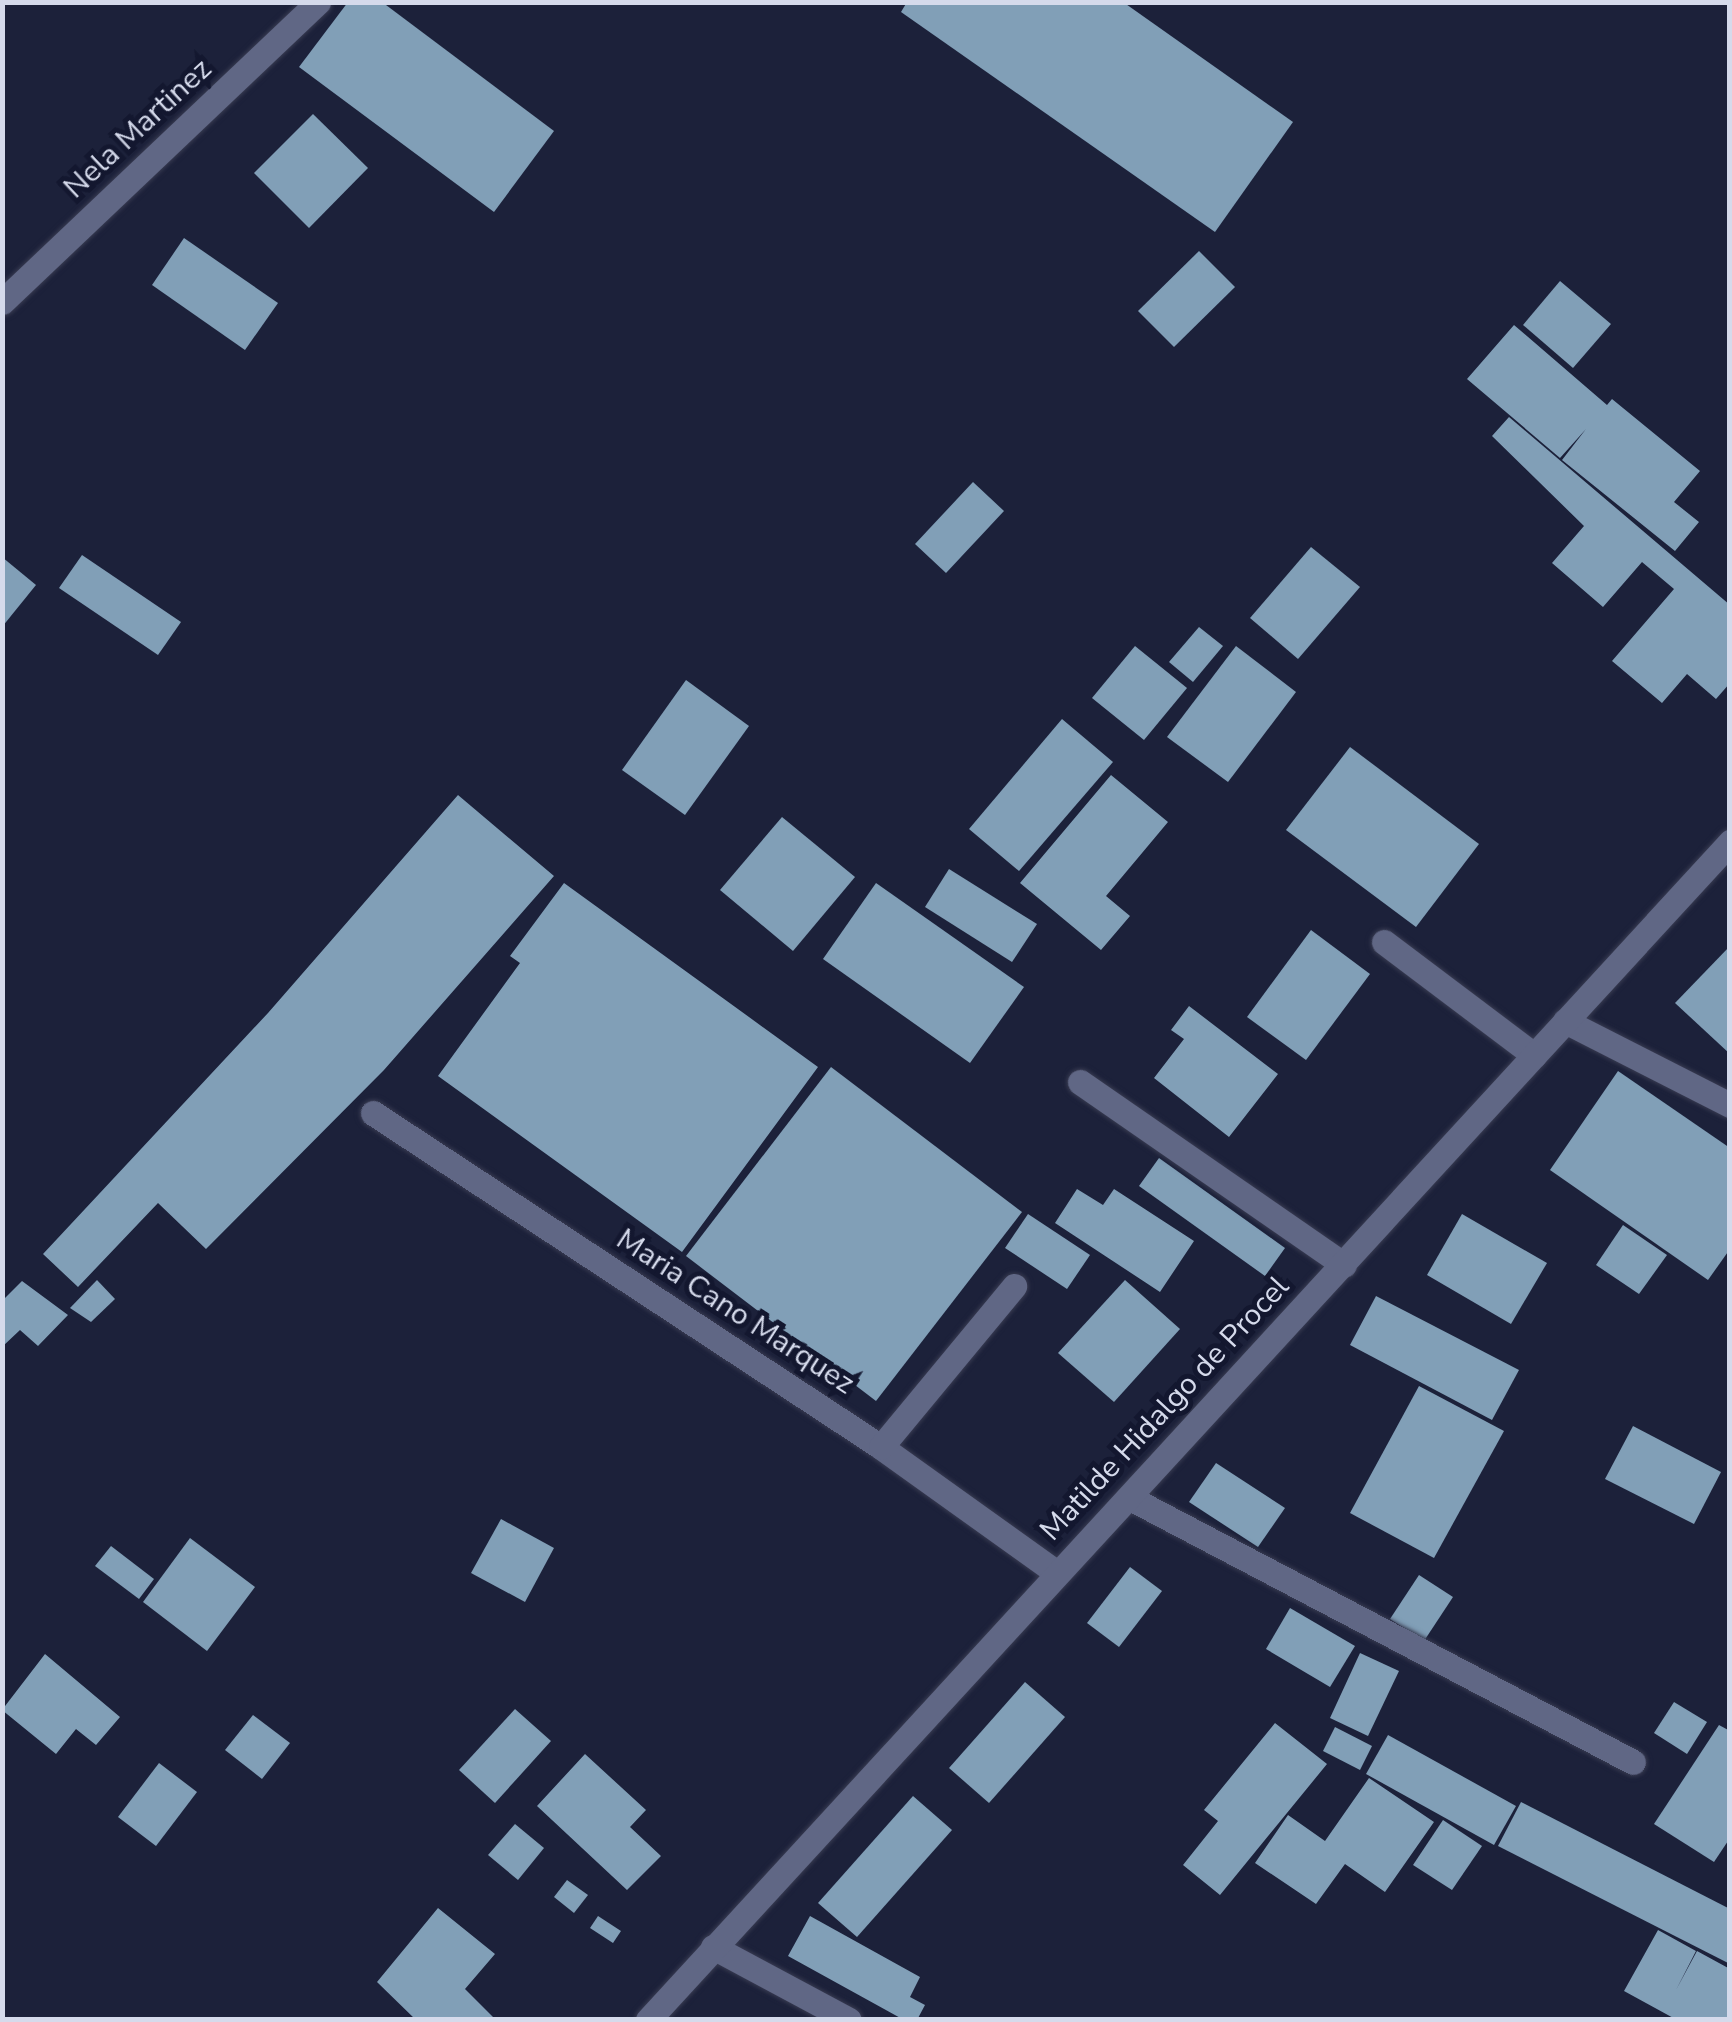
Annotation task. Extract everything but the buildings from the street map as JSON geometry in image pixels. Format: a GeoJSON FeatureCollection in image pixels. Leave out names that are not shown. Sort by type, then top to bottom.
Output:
{"type":"FeatureCollection","features":[{"type":"Feature","properties":{"kind":"street","name":"Nela Martinez"},"geometry":{"type":"LineString","coordinates":[[2,302],[318,2]]}},
{"type":"Feature","properties":{"kind":"street","name":"Matilde Hidalgo de Procel"},"geometry":{"type":"LineString","coordinates":[[648,2020],[1730,842]]}},
{"type":"Feature","properties":{"kind":"street"},"geometry":{"type":"LineString","coordinates":[[1384,942],[1534,1055]]}},
{"type":"Feature","properties":{"kind":"street"},"geometry":{"type":"LineString","coordinates":[[1565,1021],[1730,1105]]}},
{"type":"Feature","properties":{"kind":"street"},"geometry":{"type":"LineString","coordinates":[[1080,1082],[1344,1265]]}},
{"type":"Feature","properties":{"kind":"street","name":"Maria Cano Marquez"},"geometry":{"type":"LineString","coordinates":[[374,1113],[882,1447],[1056,1573]]}},
{"type":"Feature","properties":{"kind":"street"},"geometry":{"type":"LineString","coordinates":[[882,1447],[1014,1286]]}},
{"type":"Feature","properties":{"kind":"street"},"geometry":{"type":"LineString","coordinates":[[1130,1498],[1632,1762]]}},
{"type":"Feature","properties":{"kind":"street"},"geometry":{"type":"LineString","coordinates":[[713,1946],[848,2020]]}}]}
